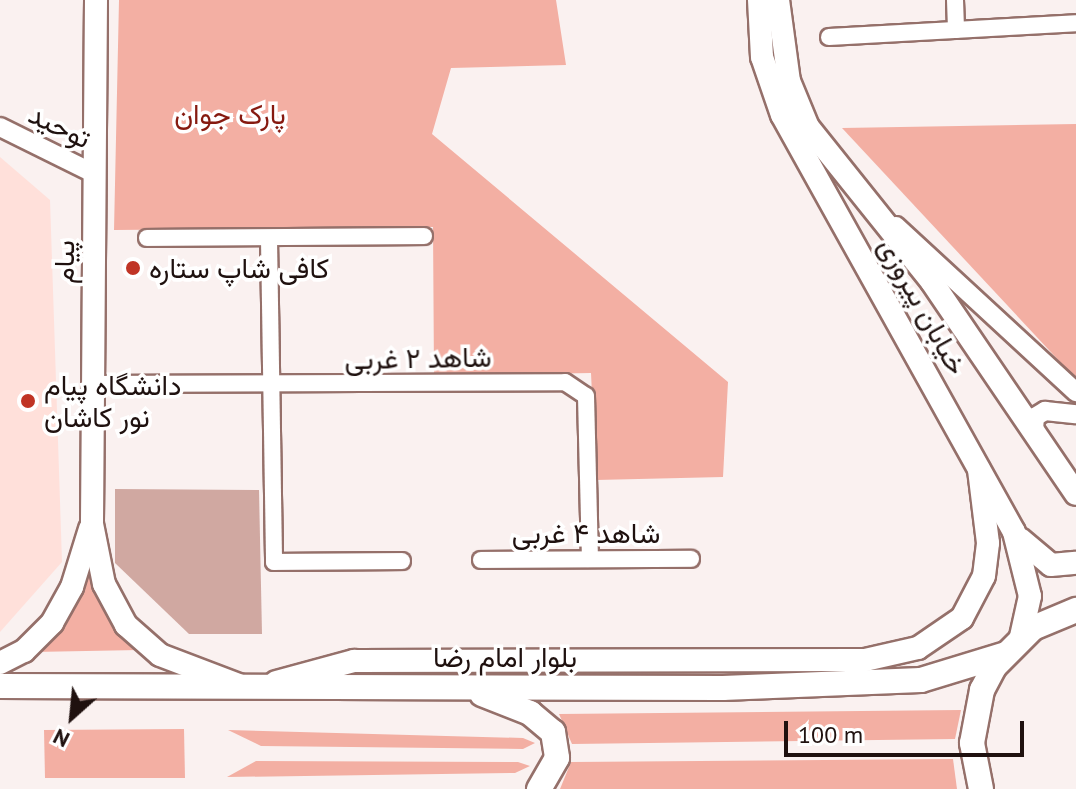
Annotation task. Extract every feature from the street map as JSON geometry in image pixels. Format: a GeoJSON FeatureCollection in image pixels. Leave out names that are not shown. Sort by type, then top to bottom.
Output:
{"type":"FeatureCollection","features":[{"type":"Feature","properties":{"kind":"main road","name":"پیام"},"geometry":{"type":"LineString","coordinates":[[92,524],[96,0]]}},
{"type":"Feature","properties":{"kind":"main road","name":"خیابان پیروزی"},"geometry":{"type":"LineString","coordinates":[[759,0],[762,57],[782,115],[1014,532],[1030,596],[1013,647]]}},
{"type":"Feature","properties":{"kind":"main road","name":"خیابان پیروزی"},"geometry":{"type":"LineString","coordinates":[[778,0],[789,81],[808,127],[874,205],[1076,494]]}},
{"type":"Feature","properties":{"kind":"main road"},"geometry":{"type":"LineString","coordinates":[[92,524],[104,584],[126,625],[160,655],[252,685],[354,661],[865,660],[918,648],[962,618],[984,576],[988,543],[979,470]]}},
{"type":"Feature","properties":{"kind":"main road"},"geometry":{"type":"LineString","coordinates":[[0,663],[24,651],[52,623],[72,587],[92,524]]}},
{"type":"Feature","properties":{"kind":"main road"},"geometry":{"type":"LineString","coordinates":[[1014,532],[1051,565],[1076,563]]}},
{"type":"Feature","properties":{"kind":"main road"},"geometry":{"type":"LineString","coordinates":[[981,789],[972,743],[974,716],[982,690],[1013,647],[1033,628],[1076,610]]}},
{"type":"Feature","properties":{"kind":"main road","name":"بلوار امام رضا"},"geometry":{"type":"LineString","coordinates":[[0,686],[723,688],[921,680],[1013,647]]}},
{"type":"Feature","properties":{"kind":"main road"},"geometry":{"type":"LineString","coordinates":[[723,688],[779,661]]}},
{"type":"Feature","properties":{"kind":"main road"},"geometry":{"type":"LineString","coordinates":[[467,688],[530,713],[553,732],[557,758],[539,789]]}},
{"type":"Feature","properties":{"kind":"street"},"geometry":{"type":"LineString","coordinates":[[955,0],[956,30]]}},
{"type":"Feature","properties":{"kind":"street"},"geometry":{"type":"LineString","coordinates":[[829,37],[1076,23]]}},
{"type":"Feature","properties":{"kind":"street","name":"توحید"},"geometry":{"type":"LineString","coordinates":[[0,127],[95,174]]}},
{"type":"Feature","properties":{"kind":"street"},"geometry":{"type":"LineString","coordinates":[[874,205],[1076,392]]}},
{"type":"Feature","properties":{"kind":"street"},"geometry":{"type":"LineString","coordinates":[[147,238],[424,236]]}},
{"type":"Feature","properties":{"kind":"street"},"geometry":{"type":"LineString","coordinates":[[269,239],[274,562],[402,561]]}},
{"type":"Feature","properties":{"kind":"street","name":"شاهد ۲ غربی"},"geometry":{"type":"LineString","coordinates":[[93,384],[565,382],[586,396],[590,559]]}},
{"type":"Feature","properties":{"kind":"street"},"geometry":{"type":"LineString","coordinates":[[1034,430],[1035,417],[1045,411],[1076,414]]}},
{"type":"Feature","properties":{"kind":"street","name":"شاهد ۴ غربی"},"geometry":{"type":"LineString","coordinates":[[481,560],[691,559]]}},
{"type":"Feature","properties":{"kind":"shaded area","name":"دانشگاه پیام نور کاشان"},"geometry":{"type":"Polygon","coordinates":[[[0,157],[50,200],[62,562],[0,632],[0,157]]]}},
{"type":"Feature","properties":{"kind":"green space","name":"پارک جوان"},"geometry":{"type":"Polygon","coordinates":[[[119,0],[556,0],[566,65],[451,68],[432,134],[728,382],[723,477],[596,480],[591,373],[434,376],[433,227],[114,230],[119,0]]]}},
{"type":"Feature","properties":{"kind":"green space"},"geometry":{"type":"Polygon","coordinates":[[[1076,124],[1076,379],[842,128],[1076,124]]]}},
{"type":"Feature","properties":{"kind":"green space"},"geometry":{"type":"Polygon","coordinates":[[[88,561],[139,650],[33,652],[88,561]]]}},
{"type":"Feature","properties":{"kind":"green space"},"geometry":{"type":"Polygon","coordinates":[[[961,710],[955,739],[572,744],[559,714],[961,710]]]}},
{"type":"Feature","properties":{"kind":"green space"},"geometry":{"type":"Polygon","coordinates":[[[184,729],[185,778],[45,778],[44,730],[184,729]]]}},
{"type":"Feature","properties":{"kind":"green space"},"geometry":{"type":"Polygon","coordinates":[[[228,730],[523,738],[535,743],[523,749],[261,746],[228,730]]]}},
{"type":"Feature","properties":{"kind":"green space"},"geometry":{"type":"Polygon","coordinates":[[[953,759],[957,789],[560,789],[571,762],[953,759]]]}},
{"type":"Feature","properties":{"kind":"green space"},"geometry":{"type":"Polygon","coordinates":[[[256,761],[518,762],[530,766],[515,773],[227,777],[256,761]]]}},
{"type":"Feature","properties":{"kind":"building"},"geometry":{"type":"Polygon","coordinates":[[[115,489],[259,490],[262,634],[189,634],[115,563],[115,489]]]}},
{"type":"Feature","properties":{"kind":"place","name":"کافی شاپ ستاره"},"geometry":{"type":"Point","coordinates":[133,268]}},
{"type":"Feature","properties":{"kind":"place","name":"دانشگاه پیام نور کاشان"},"geometry":{"type":"Point","coordinates":[28,401]}}]}
